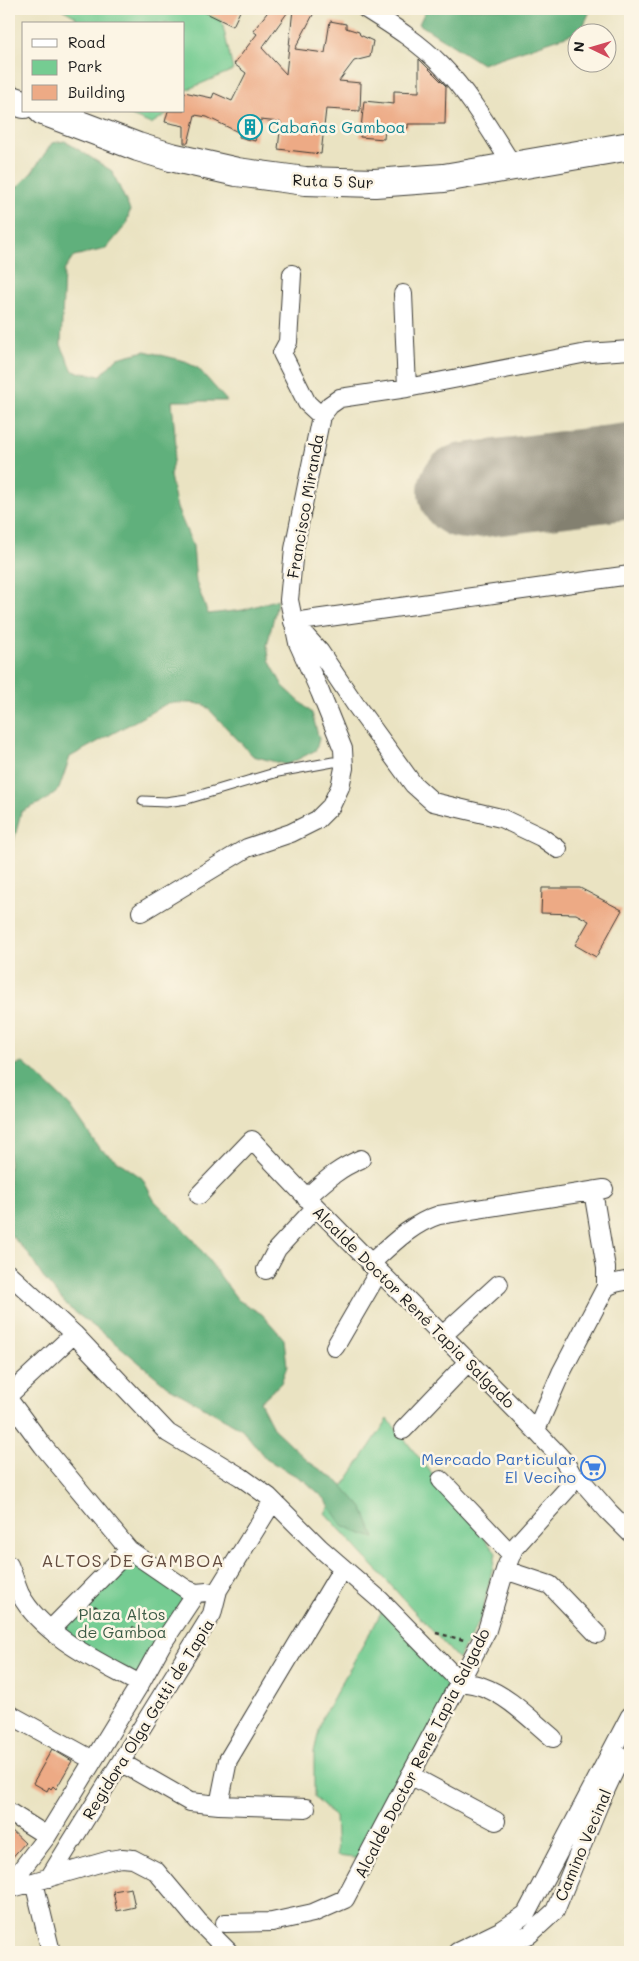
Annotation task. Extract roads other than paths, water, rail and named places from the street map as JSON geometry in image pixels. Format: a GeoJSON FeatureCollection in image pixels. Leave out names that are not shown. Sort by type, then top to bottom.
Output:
{"type":"FeatureCollection","features":[{"type":"Feature","properties":{"kind":"highway"},"geometry":{"type":"LineString","coordinates":[[9,98],[22,103]]}},
{"type":"Feature","properties":{"kind":"highway","name":"Ruta 5 Sur"},"geometry":{"type":"LineString","coordinates":[[46,112],[170,157],[271,178],[340,183],[409,181],[462,175],[630,146]]}},
{"type":"Feature","properties":{"kind":"street"},"geometry":{"type":"LineString","coordinates":[[366,9],[422,48],[442,66],[467,95],[513,166]]}},
{"type":"Feature","properties":{"kind":"street"},"geometry":{"type":"LineString","coordinates":[[292,274],[288,342],[282,353],[307,403],[321,416]]}},
{"type":"Feature","properties":{"kind":"street"},"geometry":{"type":"LineString","coordinates":[[403,294],[407,388]]}},
{"type":"Feature","properties":{"kind":"street","name":"Francisco Miranda"},"geometry":{"type":"LineString","coordinates":[[141,912],[247,848],[291,833],[317,820],[331,806],[340,787],[344,762],[343,750],[298,643],[289,600],[294,549],[321,416],[330,405],[340,398],[407,388],[587,353],[630,350]]}},
{"type":"Feature","properties":{"kind":"street"},"geometry":{"type":"LineString","coordinates":[[293,622],[630,575]]}},
{"type":"Feature","properties":{"kind":"street"},"geometry":{"type":"LineString","coordinates":[[293,622],[320,652],[354,704],[412,784],[433,802],[501,818],[542,837],[558,849]]}},
{"type":"Feature","properties":{"kind":"street","name":"Alcalde Doctor René Tapia Salgado"},"geometry":{"type":"LineString","coordinates":[[199,1195],[252,1140],[310,1203],[444,1335],[468,1362],[536,1430],[569,1467],[573,1477],[581,1480],[630,1533]]}},
{"type":"Feature","properties":{"kind":"street"},"geometry":{"type":"LineString","coordinates":[[266,1270],[278,1249],[333,1173],[343,1166],[361,1159]]}},
{"type":"Feature","properties":{"kind":"street"},"geometry":{"type":"LineString","coordinates":[[335,1347],[374,1268],[413,1227],[425,1219],[439,1215],[599,1190],[606,1287],[561,1373],[536,1430]]}},
{"type":"Feature","properties":{"kind":"street"},"geometry":{"type":"LineString","coordinates":[[9,1274],[74,1334],[168,1433],[240,1476],[269,1497],[342,1569],[380,1600],[460,1682],[484,1687],[510,1701],[553,1738]]}},
{"type":"Feature","properties":{"kind":"street"},"geometry":{"type":"LineString","coordinates":[[606,1287],[615,1282],[630,1280]]}},
{"type":"Feature","properties":{"kind":"street"},"geometry":{"type":"LineString","coordinates":[[444,1335],[499,1284]]}},
{"type":"Feature","properties":{"kind":"street"},"geometry":{"type":"LineString","coordinates":[[9,1395],[74,1334]]}},
{"type":"Feature","properties":{"kind":"street"},"geometry":{"type":"LineString","coordinates":[[403,1430],[468,1362]]}},
{"type":"Feature","properties":{"kind":"street"},"geometry":{"type":"LineString","coordinates":[[9,1400],[129,1550],[196,1594],[218,1590]]}},
{"type":"Feature","properties":{"kind":"street","name":"Alcalde Doctor René Tapia Salgado"},"geometry":{"type":"LineString","coordinates":[[225,1923],[272,1922],[313,1913],[345,1899],[487,1630],[514,1548],[568,1487],[573,1477]]}},
{"type":"Feature","properties":{"kind":"street"},"geometry":{"type":"LineString","coordinates":[[441,1480],[508,1562],[550,1585],[596,1634]]}},
{"type":"Feature","properties":{"kind":"street","name":"Regidora Olga Gatti de Tapia"},"geometry":{"type":"LineString","coordinates":[[41,1880],[122,1763],[212,1614],[218,1590],[270,1506],[276,1504]]}},
{"type":"Feature","properties":{"kind":"street"},"geometry":{"type":"LineString","coordinates":[[51,1629],[129,1550]]}},
{"type":"Feature","properties":{"kind":"street"},"geometry":{"type":"LineString","coordinates":[[9,1565],[20,1594],[33,1612],[51,1629],[74,1647],[140,1684]]}},
{"type":"Feature","properties":{"kind":"street"},"geometry":{"type":"LineString","coordinates":[[219,1805],[228,1760],[342,1569]]}},
{"type":"Feature","properties":{"kind":"street"},"geometry":{"type":"LineString","coordinates":[[9,1879],[18,1874],[47,1836],[140,1684],[162,1644],[196,1594]]}},
{"type":"Feature","properties":{"kind":"street"},"geometry":{"type":"LineString","coordinates":[[9,1714],[93,1760]]}},
{"type":"Feature","properties":{"kind":"street"},"geometry":{"type":"LineString","coordinates":[[457,1952],[502,1930],[526,1914],[630,1716]]}},
{"type":"Feature","properties":{"kind":"street","name":"Camino Vecinal"},"geometry":{"type":"LineString","coordinates":[[492,1952],[530,1934],[554,1911],[599,1804],[630,1738]]}},
{"type":"Feature","properties":{"kind":"street"},"geometry":{"type":"LineString","coordinates":[[122,1763],[190,1802],[306,1808]]}},
{"type":"Feature","properties":{"kind":"street"},"geometry":{"type":"LineString","coordinates":[[410,1775],[496,1821]]}},
{"type":"Feature","properties":{"kind":"street"},"geometry":{"type":"LineString","coordinates":[[9,1812],[47,1836]]}},
{"type":"Feature","properties":{"kind":"street"},"geometry":{"type":"LineString","coordinates":[[9,1890],[110,1860],[134,1859],[156,1871],[198,1921],[229,1952]]}},
{"type":"Feature","properties":{"kind":"street"},"geometry":{"type":"LineString","coordinates":[[41,1880],[51,1952]]}},
{"type":"Feature","properties":{"kind":"lane"},"geometry":{"type":"LineString","coordinates":[[143,801],[166,802],[187,799],[278,772],[333,762],[344,762]]}},
{"type":"Feature","properties":{"kind":"place","name":"Cabañas Gamboa"},"geometry":{"type":"Point","coordinates":[250,127]}},
{"type":"Feature","properties":{"kind":"place","name":"Mercado Particular El Vecino"},"geometry":{"type":"Point","coordinates":[593,1468]}},
{"type":"Feature","properties":{"kind":"district","name":"ALTOS DE GAMBOA"},"geometry":{"type":"Point","coordinates":[133,1561]}},
{"type":"Feature","properties":{"kind":"park label","name":"Plaza Altos de Gamboa"},"geometry":{"type":"Point","coordinates":[122,1623]}}]}
